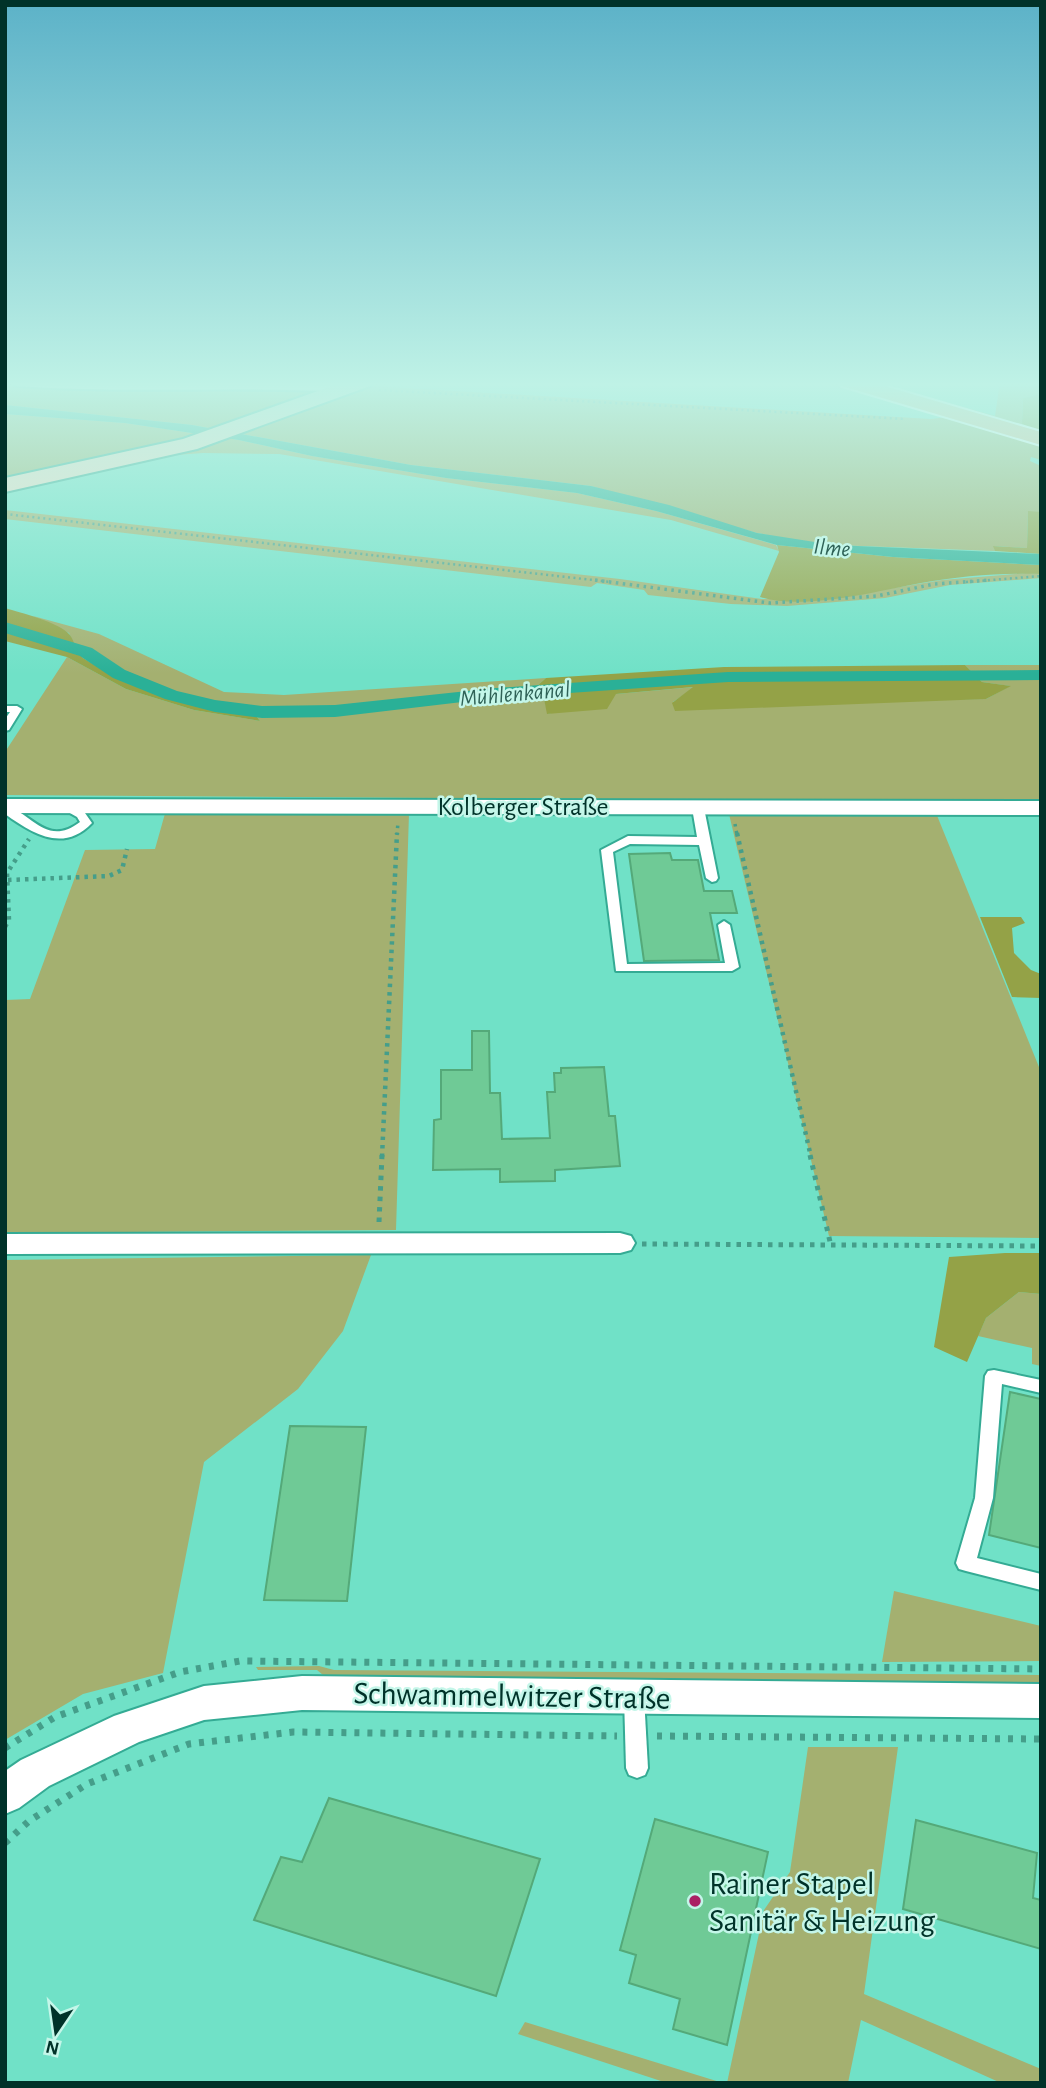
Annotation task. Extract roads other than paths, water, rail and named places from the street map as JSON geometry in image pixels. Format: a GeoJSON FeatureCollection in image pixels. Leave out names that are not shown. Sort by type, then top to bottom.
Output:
{"type":"FeatureCollection","features":[{"type":"Feature","properties":{"kind":"street"},"geometry":{"type":"LineString","coordinates":[[5,485],[31,479]]}},
{"type":"Feature","properties":{"kind":"street","name":"Kolberger Straße"},"geometry":{"type":"LineString","coordinates":[[5,807],[399,805],[1041,808]]}},
{"type":"Feature","properties":{"kind":"street"},"geometry":{"type":"LineString","coordinates":[[5,1244],[620,1243]]}},
{"type":"Feature","properties":{"kind":"street","name":"Schwammelwitzer Straße"},"geometry":{"type":"LineString","coordinates":[[5,1795],[35,1773],[128,1728],[204,1703],[302,1693],[1041,1701]]}},
{"type":"Feature","properties":{"kind":"lane"},"geometry":{"type":"LineString","coordinates":[[5,709],[17,709],[5,728]]}},
{"type":"Feature","properties":{"kind":"lane"},"geometry":{"type":"LineString","coordinates":[[5,807],[35,830],[58,837],[76,833],[86,823],[81,815],[65,806]]}},
{"type":"Feature","properties":{"kind":"lane"},"geometry":{"type":"LineString","coordinates":[[698,808],[712,878]]}},
{"type":"Feature","properties":{"kind":"lane"},"geometry":{"type":"LineString","coordinates":[[704,841],[628,840],[607,850],[621,968],[732,967],[724,925]]}},
{"type":"Feature","properties":{"kind":"lane"},"geometry":{"type":"LineString","coordinates":[[1041,1387],[995,1376],[984,1497],[966,1563],[1041,1581]]}},
{"type":"Feature","properties":{"kind":"lane"},"geometry":{"type":"LineString","coordinates":[[634,1697],[637,1768]]}},
{"type":"Feature","properties":{"kind":"water","name":"Ilme"},"geometry":{"type":"Polygon","coordinates":[[[459,479],[535,479],[591,486],[669,505],[757,533],[834,545],[1041,554],[1041,565],[893,557],[777,545],[656,511],[577,493],[459,479]]]}},
{"type":"Feature","properties":{"kind":"waterway","name":"Mühlenkanal"},"geometry":{"type":"LineString","coordinates":[[5,627],[86,652],[119,674],[171,695],[215,706],[262,712],[335,711],[496,693],[728,677],[1041,675]]}},
{"type":"Feature","properties":{"kind":"place","name":"Rainer Stapel Sanitär & Heizung"},"geometry":{"type":"Point","coordinates":[695,1901]}}]}
